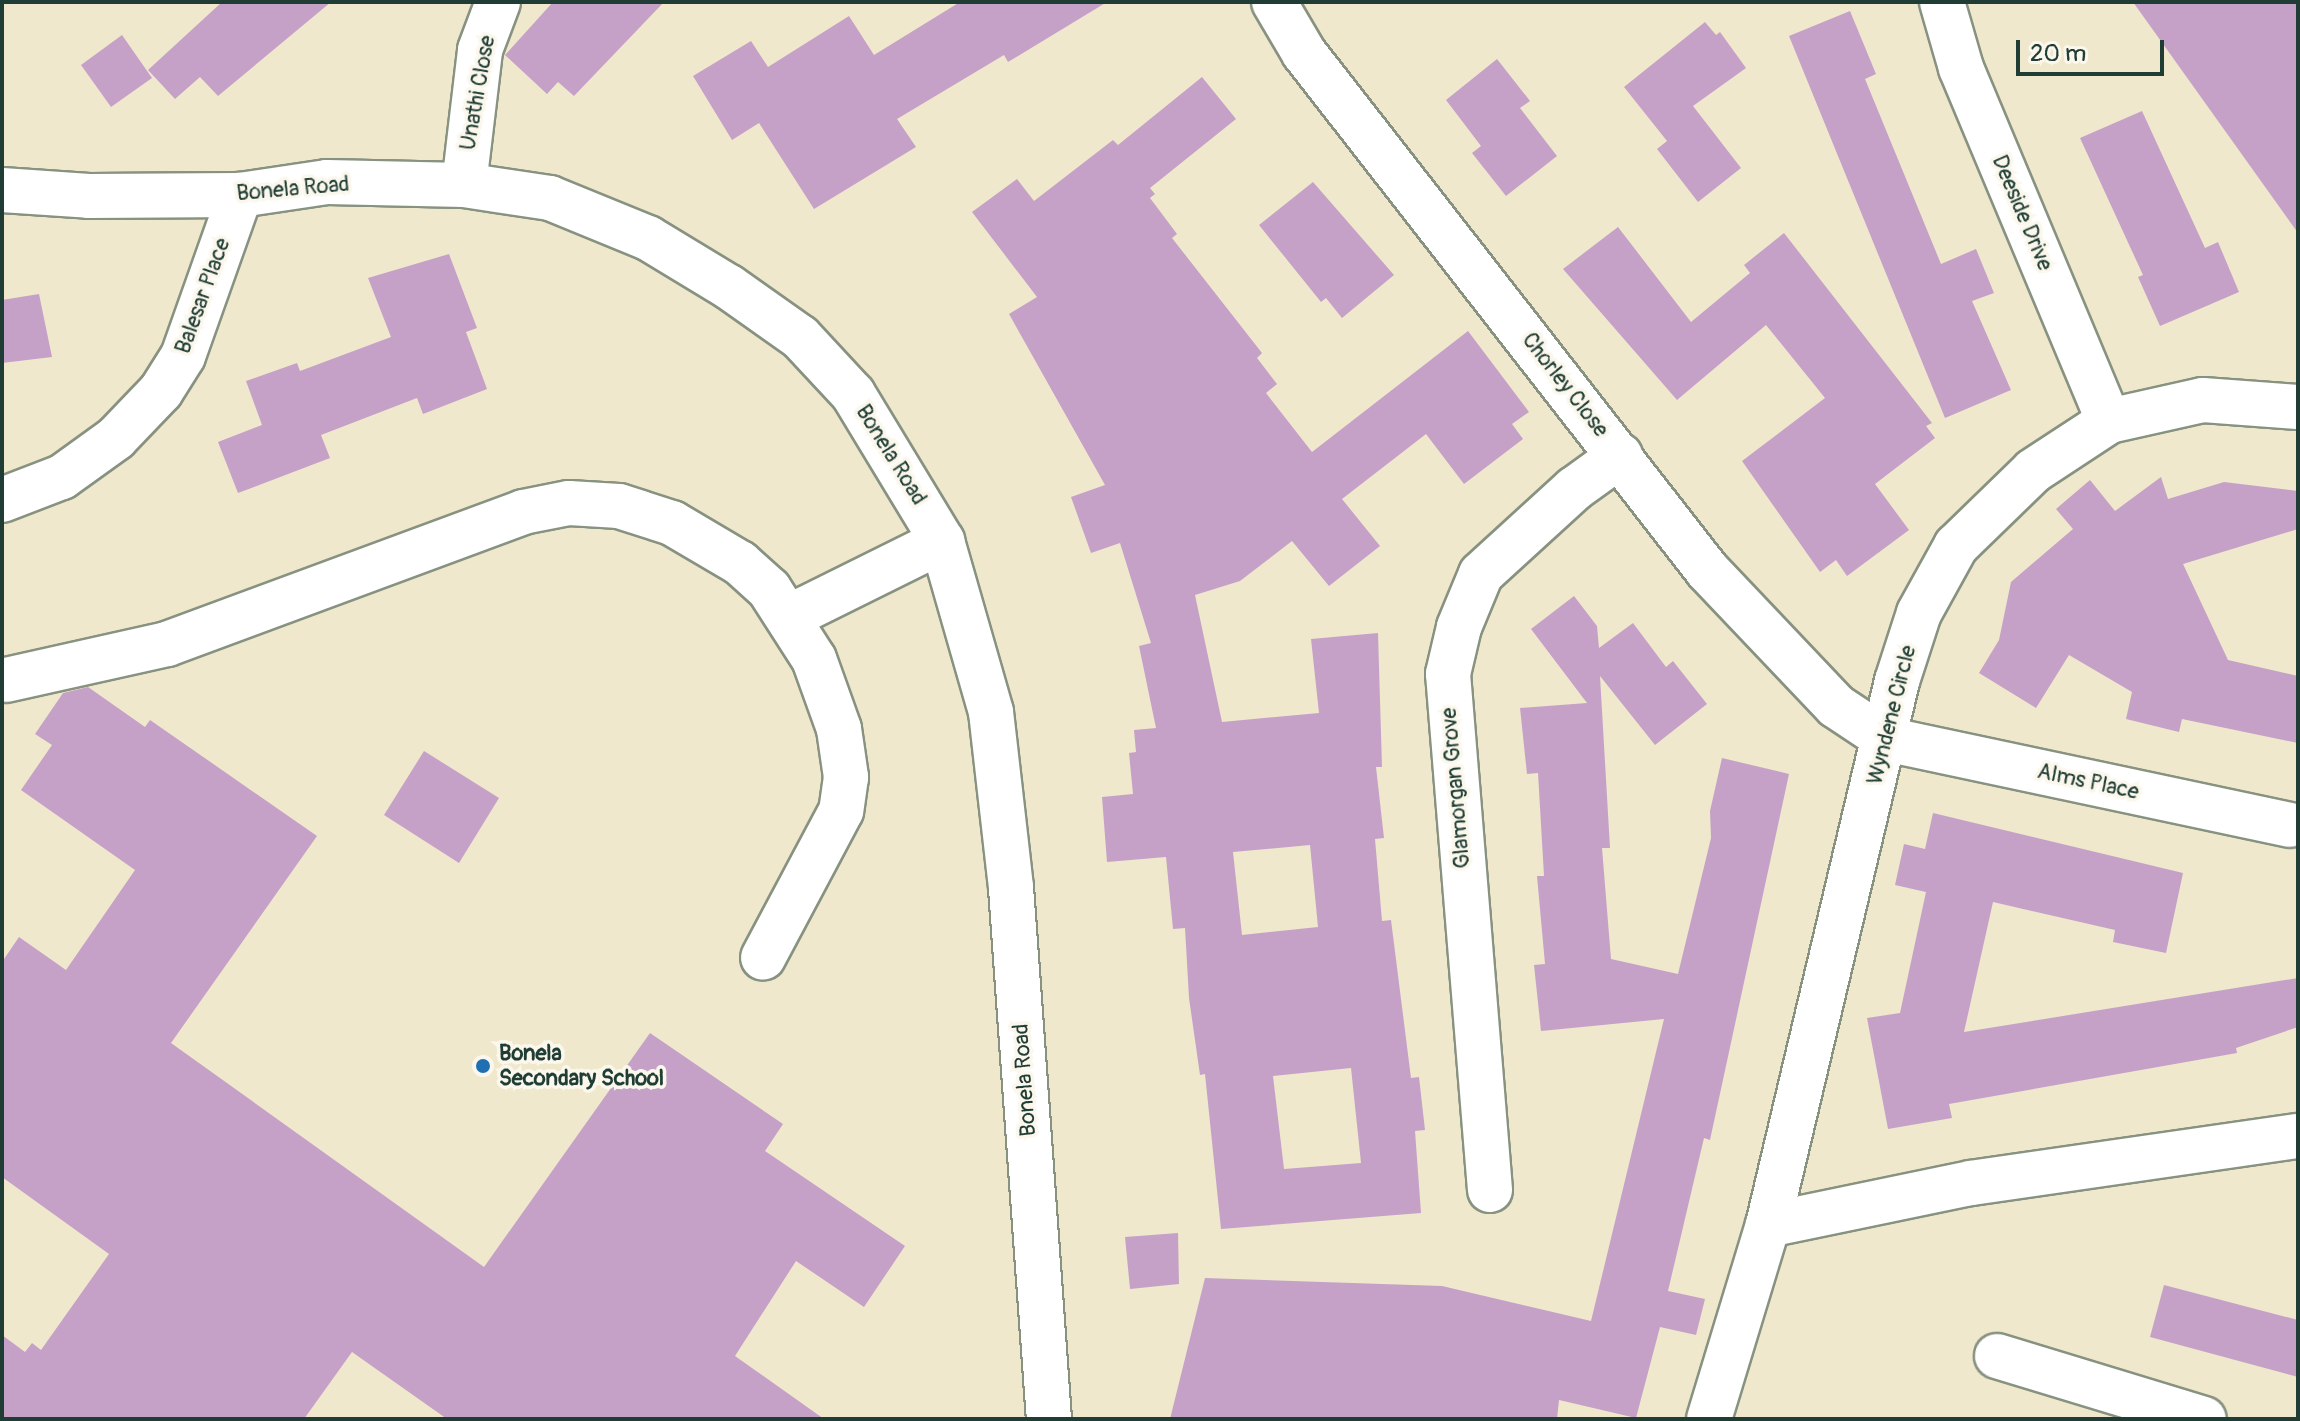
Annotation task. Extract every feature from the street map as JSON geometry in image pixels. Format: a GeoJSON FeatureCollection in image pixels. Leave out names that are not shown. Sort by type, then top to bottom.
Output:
{"type":"FeatureCollection","features":[{"type":"Feature","properties":{"kind":"street","name":"Unathi Close"},"geometry":{"type":"LineString","coordinates":[[464,185],[480,50],[498,2]]}},
{"type":"Feature","properties":{"kind":"street","name":"Chorley Close"},"geometry":{"type":"LineString","coordinates":[[1274,2],[1304,53],[1770,642],[1836,706],[1886,739]]}},
{"type":"Feature","properties":{"kind":"street","name":"Deeside Drive"},"geometry":{"type":"LineString","coordinates":[[1942,2],[1961,68],[2109,421]]}},
{"type":"Feature","properties":{"kind":"street","name":"Bonela Road"},"geometry":{"type":"LineString","coordinates":[[2,190],[89,196],[240,195],[327,182],[464,185],[550,198],[648,238],[800,337],[853,394],[942,541],[991,712],[1011,888],[1049,1419]]}},
{"type":"Feature","properties":{"kind":"street","name":"Balesar Place"},"geometry":{"type":"LineString","coordinates":[[2,500],[62,477],[116,438],[161,391],[183,356],[240,195]]}},
{"type":"Feature","properties":{"kind":"street","name":"Wyndene Circle"},"geometry":{"type":"LineString","coordinates":[[1709,1419],[1768,1225],[1886,739],[1897,681],[1919,613],[1956,546],[2033,471],[2109,421],[2203,400],[2298,407]]}},
{"type":"Feature","properties":{"kind":"street","name":"Glamorgan Grove"},"geometry":{"type":"LineString","coordinates":[[1490,1190],[1448,674],[1459,627],[1481,574],[1574,489],[1620,456]]}},
{"type":"Feature","properties":{"kind":"street"},"geometry":{"type":"LineString","coordinates":[[6,680],[167,644],[523,512],[569,503],[619,506],[672,523],[740,563],[789,617],[814,659],[839,729],[846,777],[831,838],[763,958]]}},
{"type":"Feature","properties":{"kind":"street"},"geometry":{"type":"LineString","coordinates":[[789,617],[942,541]]}},
{"type":"Feature","properties":{"kind":"street","name":"Alms Place"},"geometry":{"type":"LineString","coordinates":[[1886,739],[2290,825]]}},
{"type":"Feature","properties":{"kind":"street"},"geometry":{"type":"LineString","coordinates":[[1768,1225],[1971,1183],[2298,1136]]}},
{"type":"Feature","properties":{"kind":"street"},"geometry":{"type":"LineString","coordinates":[[1997,1356],[2204,1419]]}},
{"type":"Feature","properties":{"kind":"building"},"geometry":{"type":"Polygon","coordinates":[[[222,2],[331,2],[218,96],[200,77],[175,99],[148,70],[222,2]]]}},
{"type":"Feature","properties":{"kind":"building"},"geometry":{"type":"Polygon","coordinates":[[[553,2],[664,2],[574,96],[558,82],[547,94],[505,55],[553,2]]]}},
{"type":"Feature","properties":{"kind":"building"},"geometry":{"type":"Polygon","coordinates":[[[960,2],[1107,2],[1008,62],[1004,55],[897,119],[916,147],[814,209],[759,123],[732,140],[693,76],[751,41],[768,67],[849,16],[874,55],[960,2]]]}},
{"type":"Feature","properties":{"kind":"building"},"geometry":{"type":"Polygon","coordinates":[[[2133,2],[2298,2],[2298,233],[2133,2]]]}},
{"type":"Feature","properties":{"kind":"building"},"geometry":{"type":"Polygon","coordinates":[[[1850,11],[1876,74],[1865,79],[1941,264],[1976,249],[1994,293],[1972,301],[2011,390],[1945,418],[1789,36],[1850,11]]]}},
{"type":"Feature","properties":{"kind":"building"},"geometry":{"type":"Polygon","coordinates":[[[1705,22],[1716,35],[1720,32],[1746,68],[1693,106],[1741,168],[1698,202],[1657,149],[1667,141],[1624,87],[1705,22]]]}},
{"type":"Feature","properties":{"kind":"building"},"geometry":{"type":"Polygon","coordinates":[[[122,35],[152,78],[111,107],[81,65],[122,35]]]}},
{"type":"Feature","properties":{"kind":"building"},"geometry":{"type":"Polygon","coordinates":[[[1497,59],[1530,101],[1520,108],[1557,156],[1506,196],[1472,153],[1481,146],[1446,100],[1497,59]]]}},
{"type":"Feature","properties":{"kind":"building"},"geometry":{"type":"Polygon","coordinates":[[[1202,77],[1236,119],[1150,188],[1155,194],[1150,198],[1177,234],[1172,238],[1262,353],[1257,358],[1277,384],[1266,393],[1312,452],[1468,331],[1529,412],[1512,424],[1523,439],[1464,484],[1426,434],[1342,499],[1380,546],[1329,586],[1292,541],[1240,581],[1195,595],[1222,722],[1319,713],[1311,639],[1378,633],[1382,767],[1376,767],[1384,838],[1375,839],[1382,921],[1391,920],[1411,1078],[1419,1077],[1425,1130],[1415,1131],[1421,1213],[1221,1229],[1205,1074],[1200,1075],[1189,998],[1185,928],[1173,929],[1166,857],[1107,862],[1102,797],[1133,794],[1129,753],[1136,752],[1134,730],[1156,728],[1139,646],[1151,643],[1120,543],[1091,553],[1071,497],[1105,485],[1009,314],[1037,297],[972,212],[1017,179],[1034,201],[1113,140],[1118,145],[1202,77]],[[1310,845],[1233,852],[1242,935],[1318,927],[1310,845]],[[1351,1068],[1273,1076],[1284,1169],[1361,1163],[1351,1068]]]}},
{"type":"Feature","properties":{"kind":"building"},"geometry":{"type":"Polygon","coordinates":[[[2142,111],[2205,248],[2218,242],[2239,292],[2160,326],[2138,277],[2143,275],[2080,138],[2142,111]]]}},
{"type":"Feature","properties":{"kind":"building"},"geometry":{"type":"Polygon","coordinates":[[[1313,182],[1394,275],[1342,318],[1326,298],[1321,302],[1259,225],[1313,182]]]}},
{"type":"Feature","properties":{"kind":"building"},"geometry":{"type":"Polygon","coordinates":[[[1618,227],[1691,322],[1750,273],[1744,265],[1784,233],[1932,423],[1926,426],[1935,438],[1875,484],[1909,530],[1847,576],[1836,560],[1820,572],[1742,461],[1825,398],[1766,325],[1677,400],[1563,269],[1618,227]]]}},
{"type":"Feature","properties":{"kind":"building"},"geometry":{"type":"Polygon","coordinates":[[[449,254],[477,328],[466,332],[487,389],[423,414],[417,398],[321,435],[330,458],[238,493],[218,442],[262,425],[246,381],[297,363],[300,371],[391,337],[368,278],[449,254]]]}},
{"type":"Feature","properties":{"kind":"building"},"geometry":{"type":"Polygon","coordinates":[[[39,294],[52,357],[2,363],[2,300],[39,294]]]}},
{"type":"Feature","properties":{"kind":"building"},"geometry":{"type":"Polygon","coordinates":[[[2161,477],[2168,499],[2224,482],[2298,491],[2298,529],[2183,564],[2228,660],[2298,676],[2298,743],[2182,719],[2179,732],[2126,719],[2132,692],[2069,655],[2036,708],[1979,673],[1999,640],[2011,582],[2073,529],[2056,509],[2090,480],[2115,511],[2161,477]]]}},
{"type":"Feature","properties":{"kind":"building"},"geometry":{"type":"Polygon","coordinates":[[[1574,596],[1597,626],[1599,648],[1633,623],[1666,667],[1673,661],[1707,704],[1655,745],[1600,676],[1610,848],[1602,848],[1611,959],[1678,974],[1711,838],[1710,811],[1722,758],[1789,774],[1710,1140],[1704,1138],[1668,1291],[1705,1299],[1696,1335],[1660,1327],[1636,1418],[1559,1400],[1557,1419],[1170,1419],[1205,1278],[1442,1286],[1591,1321],[1664,1019],[1541,1031],[1534,965],[1545,964],[1537,876],[1544,876],[1538,773],[1527,774],[1520,708],[1587,703],[1531,629],[1574,596]]]}},
{"type":"Feature","properties":{"kind":"building"},"geometry":{"type":"Polygon","coordinates":[[[88,687],[145,727],[150,720],[317,836],[171,1043],[484,1267],[650,1033],[783,1124],[765,1151],[905,1246],[864,1307],[796,1261],[735,1356],[824,1419],[447,1419],[352,1352],[304,1419],[2,1419],[2,1335],[25,1352],[32,1343],[41,1350],[109,1254],[2,1177],[2,962],[19,937],[66,970],[135,870],[21,790],[52,745],[35,734],[63,693],[88,687]]]}},
{"type":"Feature","properties":{"kind":"building"},"geometry":{"type":"Polygon","coordinates":[[[424,751],[499,798],[459,863],[384,815],[424,751]]]}},
{"type":"Feature","properties":{"kind":"building"},"geometry":{"type":"Polygon","coordinates":[[[1933,813],[2183,873],[2166,953],[2113,942],[2115,930],[1993,902],[1964,1032],[2298,978],[2298,1027],[2236,1048],[2237,1053],[1949,1104],[1952,1118],[1888,1129],[1867,1018],[1900,1013],[1926,892],[1895,885],[1904,844],[1925,849],[1933,813]]]}},
{"type":"Feature","properties":{"kind":"building"},"geometry":{"type":"Polygon","coordinates":[[[1178,1233],[1179,1284],[1130,1289],[1125,1237],[1178,1233]]]}},
{"type":"Feature","properties":{"kind":"building"},"geometry":{"type":"Polygon","coordinates":[[[2164,1285],[2298,1320],[2298,1377],[2150,1337],[2164,1285]]]}},
{"type":"Feature","properties":{"kind":"place","name":"Bonela Secondary School"},"geometry":{"type":"Point","coordinates":[483,1066]}}]}
